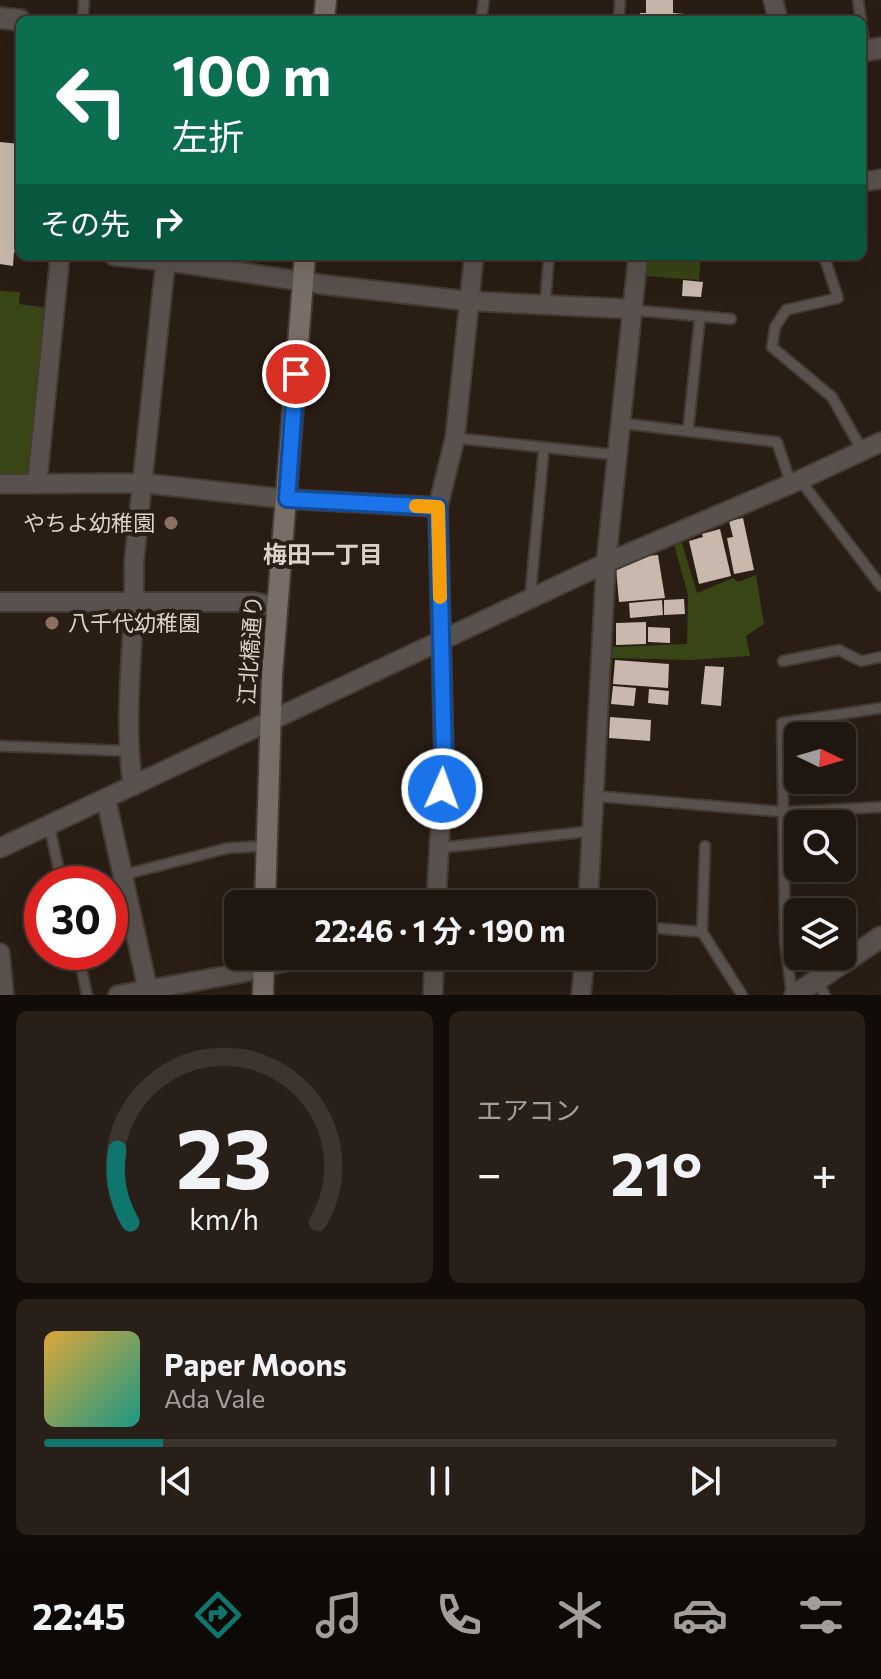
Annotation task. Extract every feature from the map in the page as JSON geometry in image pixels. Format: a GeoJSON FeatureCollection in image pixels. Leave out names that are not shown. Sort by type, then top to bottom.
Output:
{"type":"FeatureCollection","features":[{"type":"Feature","properties":{"kind":"main road","name":"江北橋通り"},"geometry":{"type":"LineString","coordinates":[[265,890],[276,607],[305,260]]}},
{"type":"Feature","properties":{"kind":"main road"},"geometry":{"type":"LineString","coordinates":[[263,995],[264,970]]}},
{"type":"Feature","properties":{"kind":"street"},"geometry":{"type":"LineString","coordinates":[[37,484],[60,260]]}},
{"type":"Feature","properties":{"kind":"street"},"geometry":{"type":"LineString","coordinates":[[133,786],[128,751],[134,562],[166,260]]}},
{"type":"Feature","properties":{"kind":"street"},"geometry":{"type":"LineString","coordinates":[[178,260],[303,281],[469,301],[631,309]]}},
{"type":"Feature","properties":{"kind":"street"},"geometry":{"type":"LineString","coordinates":[[437,890],[444,759],[438,507],[455,438],[474,260]]}},
{"type":"Feature","properties":{"kind":"street"},"geometry":{"type":"LineString","coordinates":[[589,890],[606,563],[637,260]]}},
{"type":"Feature","properties":{"kind":"street"},"geometry":{"type":"LineString","coordinates":[[0,848],[606,563],[881,442]]}},
{"type":"Feature","properties":{"kind":"street"},"geometry":{"type":"LineString","coordinates":[[0,484],[142,483],[287,499],[438,507]]}},
{"type":"Feature","properties":{"kind":"street"},"geometry":{"type":"LineString","coordinates":[[0,602],[254,602],[276,607]]}},
{"type":"Feature","properties":{"kind":"street"},"geometry":{"type":"LineString","coordinates":[[106,799],[121,866]]}},
{"type":"Feature","properties":{"kind":"street"},"geometry":{"type":"LineString","coordinates":[[128,898],[149,992]]}},
{"type":"Feature","properties":{"kind":"street"},"geometry":{"type":"LineString","coordinates":[[794,995],[821,988],[881,937]]}},
{"type":"Feature","properties":{"kind":"street"},"geometry":{"type":"LineString","coordinates":[[0,953],[4,995]]}},
{"type":"Feature","properties":{"kind":"street"},"geometry":{"type":"LineString","coordinates":[[118,995],[149,992],[247,970]]}},
{"type":"Feature","properties":{"kind":"street"},"geometry":{"type":"LineString","coordinates":[[433,995],[434,970]]}},
{"type":"Feature","properties":{"kind":"street"},"geometry":{"type":"LineString","coordinates":[[581,995],[584,970]]}},
{"type":"Feature","properties":{"kind":"lane"},"geometry":{"type":"LineString","coordinates":[[545,305],[549,260]]}},
{"type":"Feature","properties":{"kind":"lane"},"geometry":{"type":"LineString","coordinates":[[825,260],[838,298],[786,310],[775,327],[772,347],[832,397],[862,450]]}},
{"type":"Feature","properties":{"kind":"lane"},"geometry":{"type":"LineString","coordinates":[[631,309],[731,319]]}},
{"type":"Feature","properties":{"kind":"lane"},"geometry":{"type":"LineString","coordinates":[[688,431],[700,316]]}},
{"type":"Feature","properties":{"kind":"lane"},"geometry":{"type":"LineString","coordinates":[[620,423],[777,442],[795,482],[881,586]]}},
{"type":"Feature","properties":{"kind":"lane"},"geometry":{"type":"LineString","coordinates":[[455,438],[617,455]]}},
{"type":"Feature","properties":{"kind":"lane"},"geometry":{"type":"LineString","coordinates":[[530,600],[544,447]]}},
{"type":"Feature","properties":{"kind":"lane"},"geometry":{"type":"LineString","coordinates":[[783,661],[839,650],[861,661],[881,657]]}},
{"type":"Feature","properties":{"kind":"lane"},"geometry":{"type":"LineString","coordinates":[[785,810],[782,723],[881,708]]}},
{"type":"Feature","properties":{"kind":"lane"},"geometry":{"type":"LineString","coordinates":[[0,746],[128,751]]}},
{"type":"Feature","properties":{"kind":"lane"},"geometry":{"type":"LineString","coordinates":[[594,796],[784,812]]}},
{"type":"Feature","properties":{"kind":"lane"},"geometry":{"type":"LineString","coordinates":[[823,810],[881,807]]}},
{"type":"Feature","properties":{"kind":"lane"},"geometry":{"type":"LineString","coordinates":[[49,825],[58,866]]}},
{"type":"Feature","properties":{"kind":"lane"},"geometry":{"type":"LineString","coordinates":[[439,848],[592,831]]}},
{"type":"Feature","properties":{"kind":"lane"},"geometry":{"type":"LineString","coordinates":[[128,874],[228,848],[267,846]]}},
{"type":"Feature","properties":{"kind":"lane"},"geometry":{"type":"LineString","coordinates":[[705,846],[702,932],[742,995]]}},
{"type":"Feature","properties":{"kind":"lane"},"geometry":{"type":"LineString","coordinates":[[785,882],[785,942],[794,995]]}},
{"type":"Feature","properties":{"kind":"lane"},"geometry":{"type":"LineString","coordinates":[[656,928],[702,932]]}},
{"type":"Feature","properties":{"kind":"lane"},"geometry":{"type":"LineString","coordinates":[[82,970],[87,995]]}},
{"type":"Feature","properties":{"kind":"green space"},"geometry":{"type":"Polygon","coordinates":[[[647,260],[701,260],[699,280],[645,276],[647,260]]]}},
{"type":"Feature","properties":{"kind":"green space"},"geometry":{"type":"Polygon","coordinates":[[[0,291],[20,292],[19,304],[48,308],[31,473],[25,479],[0,479],[0,291]]]}},
{"type":"Feature","properties":{"kind":"green space"},"geometry":{"type":"Polygon","coordinates":[[[681,540],[697,593],[733,578],[738,582],[756,575],[764,624],[746,636],[750,656],[690,660],[612,658],[613,647],[687,644],[688,595],[674,544],[681,540]]]}},
{"type":"Feature","properties":{"kind":"building"},"geometry":{"type":"Polygon","coordinates":[[[646,0],[673,0],[673,13],[708,16],[640,16],[640,13],[646,13],[646,0]]]}},
{"type":"Feature","properties":{"kind":"building"},"geometry":{"type":"Polygon","coordinates":[[[0,142],[16,144],[16,252],[13,266],[0,264],[0,142]]]}},
{"type":"Feature","properties":{"kind":"building"},"geometry":{"type":"Polygon","coordinates":[[[683,280],[703,282],[701,297],[682,296],[683,280]]]}},
{"type":"Feature","properties":{"kind":"building"},"geometry":{"type":"Polygon","coordinates":[[[743,518],[754,570],[734,574],[727,538],[733,537],[729,521],[743,518]]]}},
{"type":"Feature","properties":{"kind":"building"},"geometry":{"type":"Polygon","coordinates":[[[720,529],[731,576],[699,584],[689,541],[720,529]]]}},
{"type":"Feature","properties":{"kind":"building"},"geometry":{"type":"Polygon","coordinates":[[[658,555],[665,598],[619,602],[616,569],[647,556],[658,555]]]}},
{"type":"Feature","properties":{"kind":"building"},"geometry":{"type":"Polygon","coordinates":[[[684,599],[685,614],[664,615],[664,600],[684,599]]]}},
{"type":"Feature","properties":{"kind":"building"},"geometry":{"type":"Polygon","coordinates":[[[662,600],[663,615],[630,618],[629,603],[662,600]]]}},
{"type":"Feature","properties":{"kind":"building"},"geometry":{"type":"Polygon","coordinates":[[[646,622],[646,644],[616,645],[616,623],[646,622]]]}},
{"type":"Feature","properties":{"kind":"building"},"geometry":{"type":"Polygon","coordinates":[[[648,627],[670,628],[670,643],[648,642],[648,627]]]}},
{"type":"Feature","properties":{"kind":"building"},"geometry":{"type":"Polygon","coordinates":[[[615,660],[669,664],[668,688],[613,684],[615,660]]]}},
{"type":"Feature","properties":{"kind":"building"},"geometry":{"type":"Polygon","coordinates":[[[705,666],[724,667],[721,706],[701,704],[705,666]]]}},
{"type":"Feature","properties":{"kind":"building"},"geometry":{"type":"Polygon","coordinates":[[[613,686],[636,688],[634,706],[611,704],[613,686]]]}},
{"type":"Feature","properties":{"kind":"building"},"geometry":{"type":"Polygon","coordinates":[[[649,689],[669,691],[668,705],[648,703],[649,689]]]}},
{"type":"Feature","properties":{"kind":"building"},"geometry":{"type":"Polygon","coordinates":[[[610,717],[651,720],[650,741],[609,738],[610,717]]]}},
{"type":"Feature","properties":{"kind":"slow traffic"},"geometry":{"type":"LineString","coordinates":[[416,506],[438,507],[440,597]]}},
{"type":"Feature","properties":{"kind":"place","name":"やちよ幼稚園"},"geometry":{"type":"Point","coordinates":[171,523]}},
{"type":"Feature","properties":{"kind":"place","name":"八千代幼稚園"},"geometry":{"type":"Point","coordinates":[52,623]}},
{"type":"Feature","properties":{"kind":"district","name":"梅田一丁目"},"geometry":{"type":"Point","coordinates":[323,555]}},
{"type":"Feature","properties":{"kind":"route"},"geometry":{"type":"LineString","coordinates":[[296,374],[287,499],[438,507],[444,759],[442,789]]}}]}
